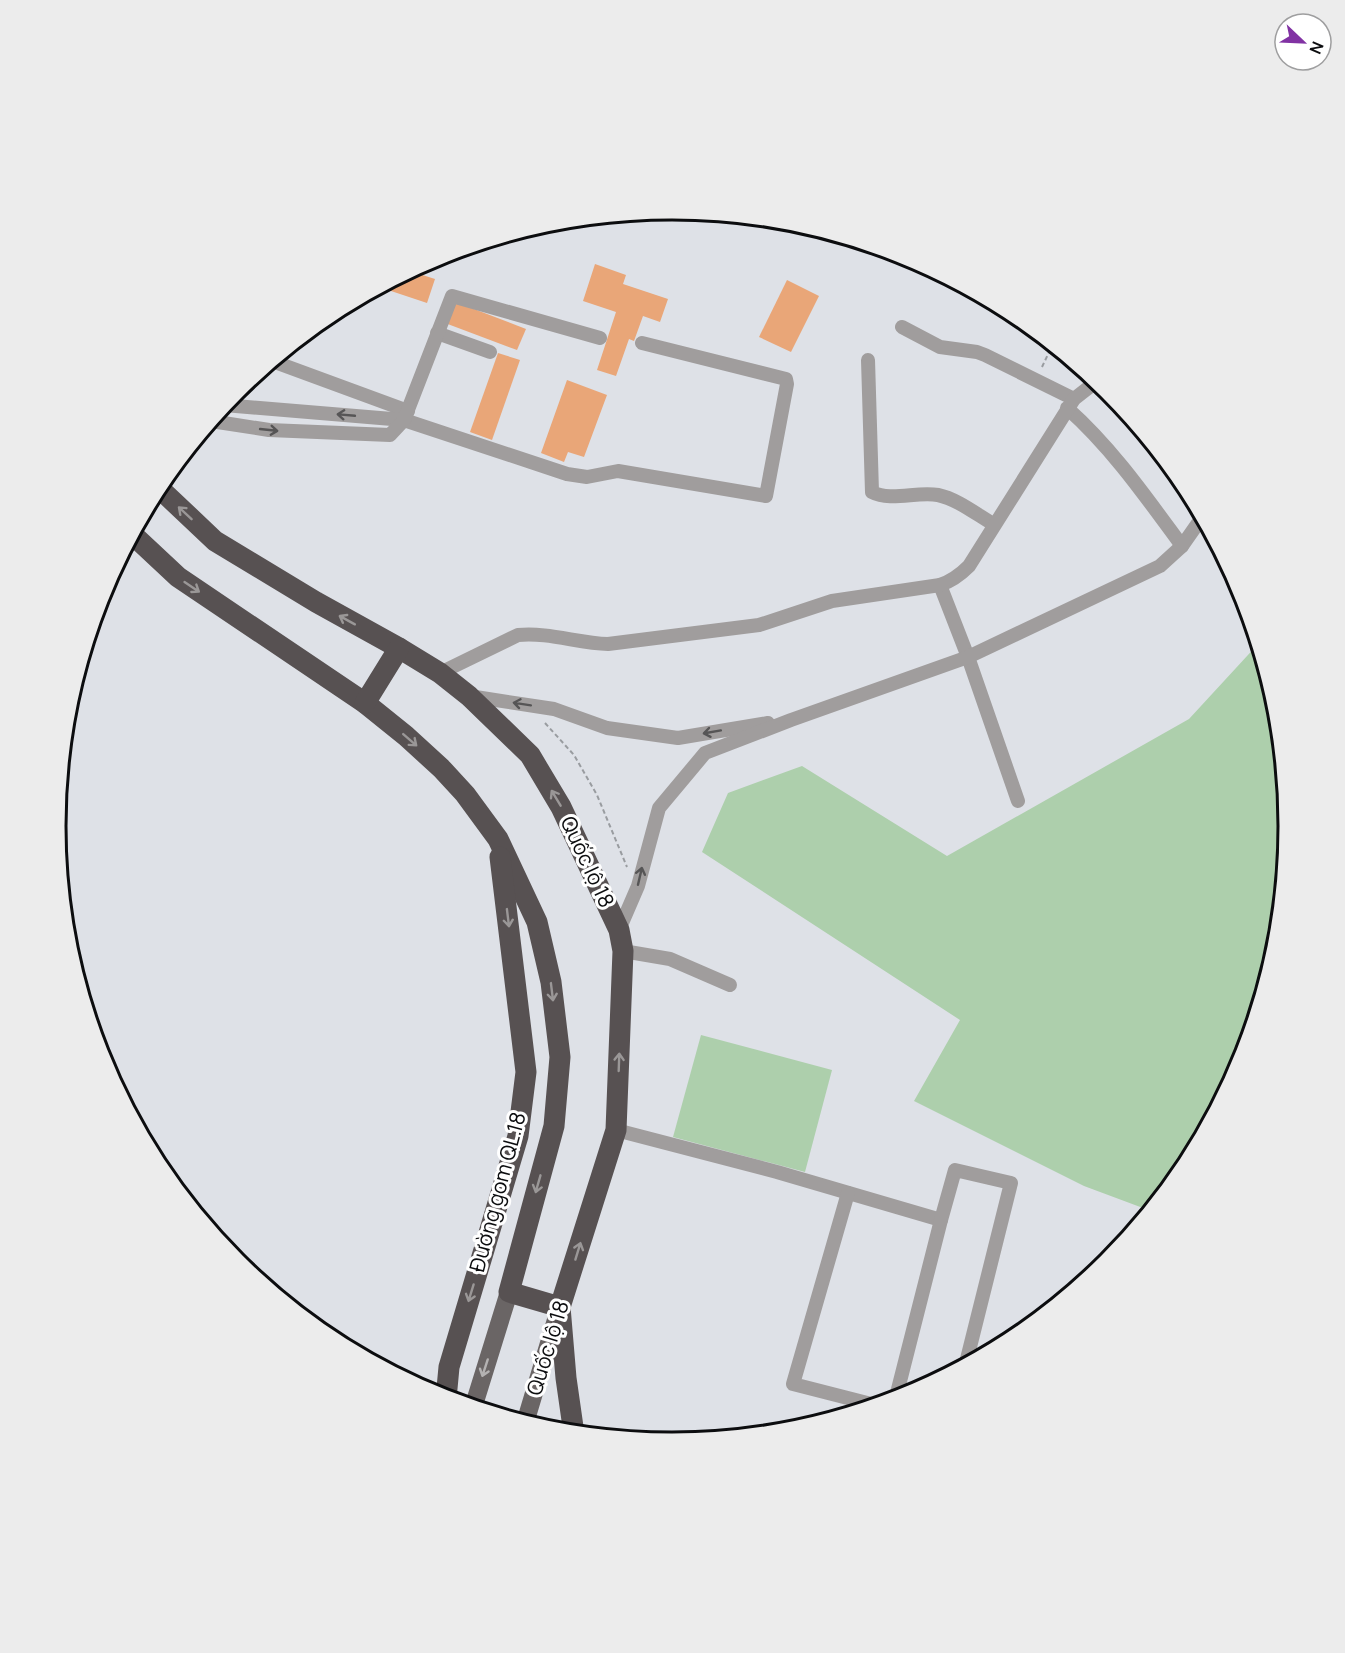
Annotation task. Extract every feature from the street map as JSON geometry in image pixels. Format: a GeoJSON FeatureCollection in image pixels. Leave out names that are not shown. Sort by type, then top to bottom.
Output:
{"type":"FeatureCollection","features":[{"type":"Feature","properties":{"kind":"highway","name":"Quốc lộ 18"},"geometry":{"type":"LineString","coordinates":[[165,494],[215,541],[440,673],[469,696],[530,755],[561,807],[619,930],[623,951],[616,1130],[560,1307]]}},
{"type":"Feature","properties":{"kind":"highway"},"geometry":{"type":"LineString","coordinates":[[138,540],[178,577],[365,704],[406,736],[465,794],[498,839],[537,922],[551,982],[560,1057],[554,1126],[509,1292],[560,1307],[573,1424]]}},
{"type":"Feature","properties":{"kind":"highway"},"geometry":{"type":"LineString","coordinates":[[365,704],[399,648]]}},
{"type":"Feature","properties":{"kind":"highway","name":"Đường gom QL.18"},"geometry":{"type":"LineString","coordinates":[[447,1390],[449,1367],[518,1136],[526,1072],[498,839]]}},
{"type":"Feature","properties":{"kind":"main road"},"geometry":{"type":"LineString","coordinates":[[475,1400],[509,1292]]}},
{"type":"Feature","properties":{"kind":"main road","name":"Quốc lộ 18"},"geometry":{"type":"LineString","coordinates":[[527,1415],[560,1307]]}},
{"type":"Feature","properties":{"kind":"street"},"geometry":{"type":"LineString","coordinates":[[221,423],[269,430],[390,435],[406,416],[450,298],[454,296],[600,338]]}},
{"type":"Feature","properties":{"kind":"street"},"geometry":{"type":"LineString","coordinates":[[902,327],[940,347],[985,355],[1035,380],[1070,404],[1114,456],[1182,546]]}},
{"type":"Feature","properties":{"kind":"street"},"geometry":{"type":"LineString","coordinates":[[437,333],[490,352]]}},
{"type":"Feature","properties":{"kind":"street"},"geometry":{"type":"LineString","coordinates":[[281,364],[406,416],[567,474],[587,477],[618,471],[766,496],[787,384],[786,379],[642,343]]}},
{"type":"Feature","properties":{"kind":"street"},"geometry":{"type":"LineString","coordinates":[[868,360],[872,492],[882,496],[936,495],[946,497],[993,524]]}},
{"type":"Feature","properties":{"kind":"street"},"geometry":{"type":"LineString","coordinates":[[440,673],[518,634],[532,633],[608,644],[759,625],[832,601],[940,585],[962,574],[969,566],[993,524],[1070,404],[1090,387]]}},
{"type":"Feature","properties":{"kind":"street"},"geometry":{"type":"LineString","coordinates":[[237,406],[406,416]]}},
{"type":"Feature","properties":{"kind":"street"},"geometry":{"type":"LineString","coordinates":[[619,930],[638,886],[659,808],[705,753],[968,657],[1160,566],[1182,546],[1198,523]]}},
{"type":"Feature","properties":{"kind":"street"},"geometry":{"type":"LineString","coordinates":[[940,585],[968,657],[1018,801]]}},
{"type":"Feature","properties":{"kind":"street"},"geometry":{"type":"LineString","coordinates":[[469,696],[554,709],[607,728],[678,738],[791,720]]}},
{"type":"Feature","properties":{"kind":"street"},"geometry":{"type":"LineString","coordinates":[[623,951],[670,959],[730,985]]}},
{"type":"Feature","properties":{"kind":"street"},"geometry":{"type":"LineString","coordinates":[[616,1130],[941,1220]]}},
{"type":"Feature","properties":{"kind":"street"},"geometry":{"type":"LineString","coordinates":[[898,1390],[955,1170],[1011,1183],[968,1356]]}},
{"type":"Feature","properties":{"kind":"street"},"geometry":{"type":"LineString","coordinates":[[848,1193],[793,1384],[863,1402]]}},
{"type":"Feature","properties":{"kind":"path"},"geometry":{"type":"LineString","coordinates":[[1035,380],[1049,351]]}},
{"type":"Feature","properties":{"kind":"path"},"geometry":{"type":"LineString","coordinates":[[541,719],[574,755],[597,795],[627,867]]}},
{"type":"Feature","properties":{"kind":"green space"},"geometry":{"type":"Polygon","coordinates":[[[1252,650],[1274,747],[1278,787],[1278,866],[1267,945],[1247,1021],[1233,1059],[1198,1130],[1143,1208],[1084,1186],[914,1101],[960,1020],[702,852],[728,793],[802,766],[947,856],[1189,719],[1252,650]]]}},
{"type":"Feature","properties":{"kind":"green space"},"geometry":{"type":"Polygon","coordinates":[[[701,1035],[832,1070],[805,1172],[673,1137],[701,1035]]]}},
{"type":"Feature","properties":{"kind":"building"},"geometry":{"type":"Polygon","coordinates":[[[595,264],[626,275],[623,284],[668,299],[660,322],[643,316],[634,341],[629,339],[616,376],[597,370],[616,312],[583,301],[595,264]]]}},
{"type":"Feature","properties":{"kind":"building"},"geometry":{"type":"Polygon","coordinates":[[[422,275],[435,279],[427,303],[389,290],[422,275]]]}},
{"type":"Feature","properties":{"kind":"building"},"geometry":{"type":"Polygon","coordinates":[[[787,280],[819,296],[791,352],[759,337],[787,280]]]}},
{"type":"Feature","properties":{"kind":"building"},"geometry":{"type":"Polygon","coordinates":[[[453,301],[526,329],[517,350],[445,323],[453,301]]]}},
{"type":"Feature","properties":{"kind":"building"},"geometry":{"type":"Polygon","coordinates":[[[498,353],[520,360],[492,440],[470,432],[498,353]]]}},
{"type":"Feature","properties":{"kind":"building"},"geometry":{"type":"Polygon","coordinates":[[[567,380],[607,395],[584,457],[568,452],[564,462],[541,453],[567,380]]]}}]}
